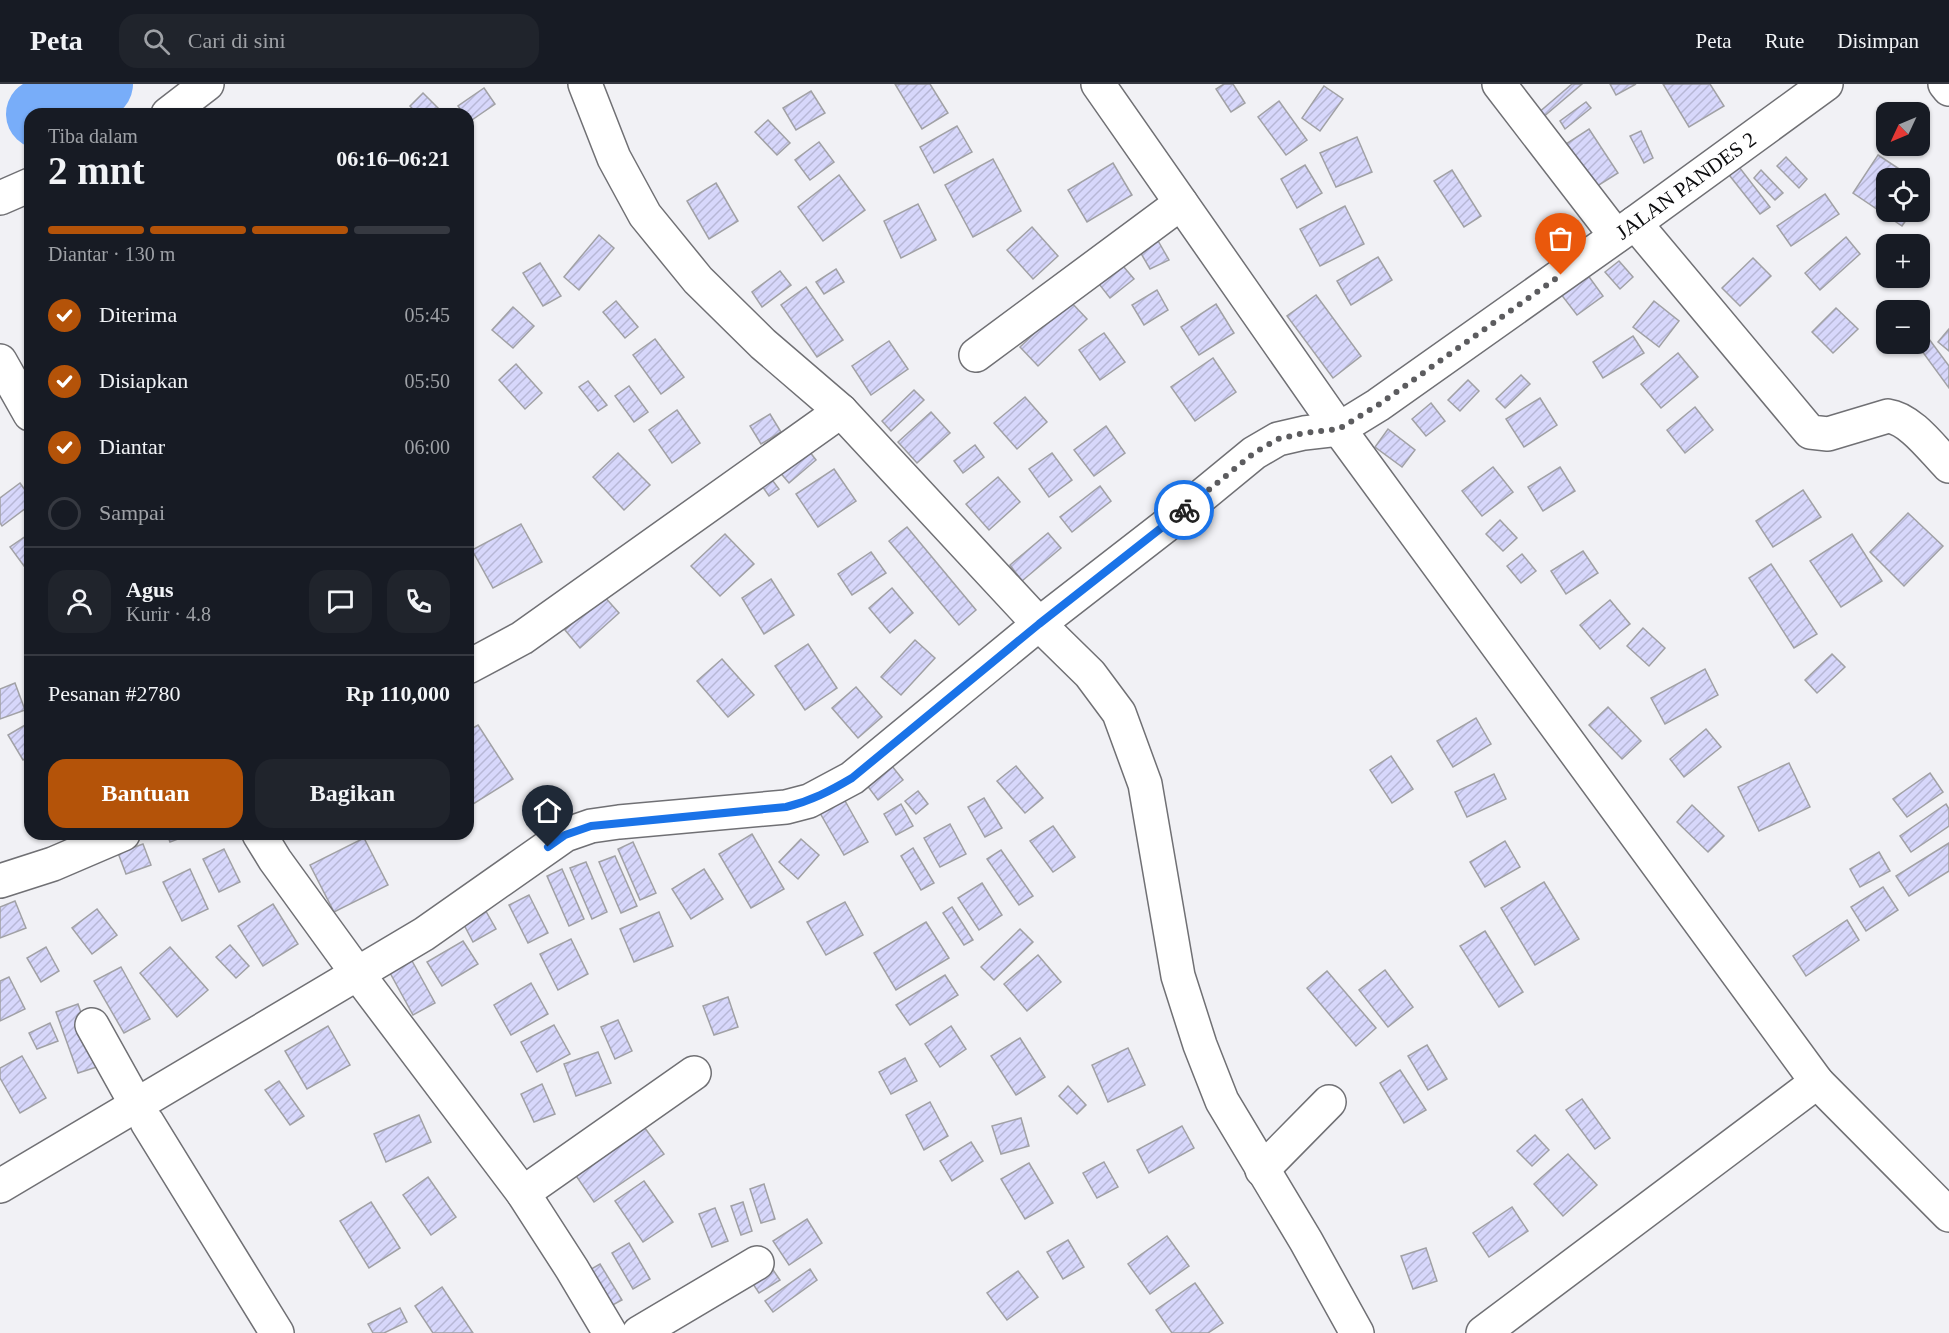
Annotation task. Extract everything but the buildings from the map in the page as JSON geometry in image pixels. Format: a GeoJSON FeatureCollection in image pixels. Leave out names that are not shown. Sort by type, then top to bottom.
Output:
{"type":"FeatureCollection","features":[{"type":"Feature","properties":{"kind":"street"},"geometry":{"type":"LineString","coordinates":[[177,108],[207,84]]}},
{"type":"Feature","properties":{"kind":"street"},"geometry":{"type":"LineString","coordinates":[[585,84],[614,158],[645,215],[698,280],[763,344],[841,411],[1039,624],[1090,674],[1119,713],[1144,784],[1178,976],[1200,1046],[1222,1101],[1358,1333]]}},
{"type":"Feature","properties":{"kind":"street"},"geometry":{"type":"LineString","coordinates":[[1098,84],[1339,429],[1817,1082],[1949,1215]]}},
{"type":"Feature","properties":{"kind":"street"},"geometry":{"type":"LineString","coordinates":[[1499,84],[1626,230],[1810,432],[1828,434],[1888,416],[1896,417],[1908,424],[1949,466]]}},
{"type":"Feature","properties":{"kind":"street","name":"JALAN PANDES 2"},"geometry":{"type":"LineString","coordinates":[[1339,429],[1378,405],[1626,230],[1826,84]]}},
{"type":"Feature","properties":{"kind":"street"},"geometry":{"type":"LineString","coordinates":[[1945,84],[1949,89]]}},
{"type":"Feature","properties":{"kind":"street"},"geometry":{"type":"LineString","coordinates":[[0,198],[24,188]]}},
{"type":"Feature","properties":{"kind":"street"},"geometry":{"type":"LineString","coordinates":[[976,356],[1181,202]]}},
{"type":"Feature","properties":{"kind":"street"},"geometry":{"type":"LineString","coordinates":[[0,361],[24,403]]}},
{"type":"Feature","properties":{"kind":"street"},"geometry":{"type":"LineString","coordinates":[[474,664],[522,638],[841,411]]}},
{"type":"Feature","properties":{"kind":"street"},"geometry":{"type":"LineString","coordinates":[[0,1186],[142,1113],[357,973],[424,934],[565,835],[591,826],[619,822],[786,807],[809,801],[826,793],[852,778],[1039,624],[1164,527],[1254,453],[1278,439],[1339,429]]}},
{"type":"Feature","properties":{"kind":"street"},"geometry":{"type":"LineString","coordinates":[[0,881],[53,864],[109,840]]}},
{"type":"Feature","properties":{"kind":"street"},"geometry":{"type":"LineString","coordinates":[[263,840],[357,973],[523,1193],[572,1269],[609,1333]]}},
{"type":"Feature","properties":{"kind":"street"},"geometry":{"type":"LineString","coordinates":[[93,1025],[142,1113],[277,1333]]}},
{"type":"Feature","properties":{"kind":"street"},"geometry":{"type":"LineString","coordinates":[[523,1193],[694,1073]]}},
{"type":"Feature","properties":{"kind":"street"},"geometry":{"type":"LineString","coordinates":[[1483,1333],[1817,1082]]}},
{"type":"Feature","properties":{"kind":"street"},"geometry":{"type":"LineString","coordinates":[[1262,1170],[1329,1102]]}},
{"type":"Feature","properties":{"kind":"street"},"geometry":{"type":"LineString","coordinates":[[639,1333],[757,1263]]}},
{"type":"Feature","properties":{"kind":"waterway"},"geometry":{"type":"LineString","coordinates":[[54,108],[85,94],[98,84]]}},
{"type":"Feature","properties":{"kind":"way so far"},"geometry":{"type":"LineString","coordinates":[[1184,510],[1254,453],[1278,439],[1339,429],[1378,405],[1561,275]]}},
{"type":"Feature","properties":{"kind":"route"},"geometry":{"type":"LineString","coordinates":[[548,847],[565,835],[591,826],[786,807],[809,801],[826,793],[852,778],[1039,624],[1184,510]]}}]}
